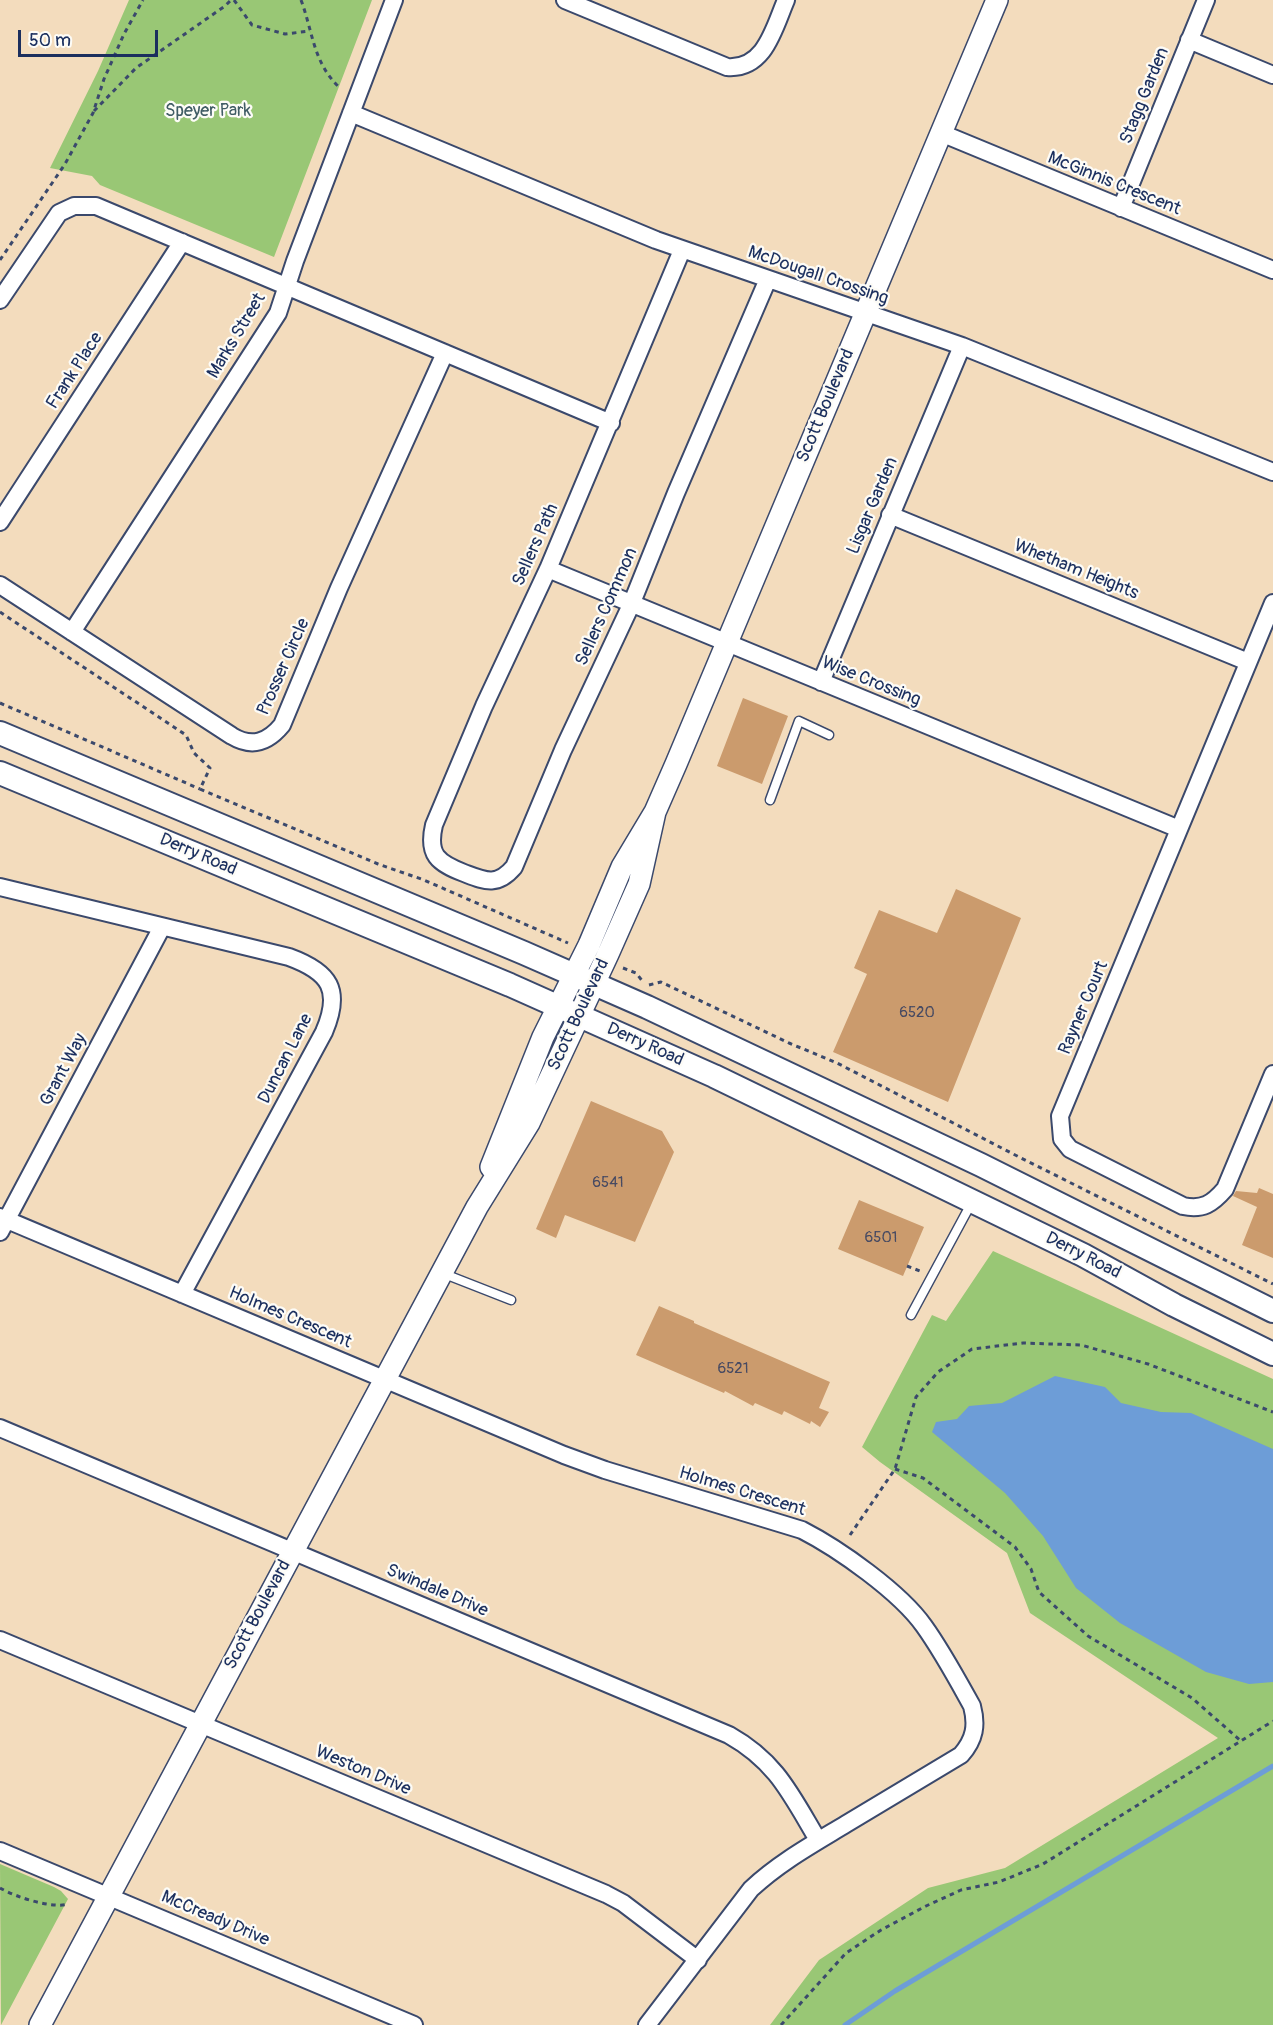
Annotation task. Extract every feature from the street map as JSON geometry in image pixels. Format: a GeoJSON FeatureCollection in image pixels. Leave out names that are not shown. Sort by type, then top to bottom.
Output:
{"type":"FeatureCollection","features":[{"type":"Feature","properties":{"kind":"main road","name":"Derry Road"},"geometry":{"type":"LineString","coordinates":[[0,733],[584,979],[721,1041],[981,1165],[1273,1311]]}},
{"type":"Feature","properties":{"kind":"main road","name":"Derry Road"},"geometry":{"type":"LineString","coordinates":[[0,772],[558,1006],[766,1100],[1083,1255],[1174,1305],[1273,1354]]}},
{"type":"Feature","properties":{"kind":"street","name":"Marks Street"},"geometry":{"type":"LineString","coordinates":[[72,632],[278,313],[394,0]]}},
{"type":"Feature","properties":{"kind":"street"},"geometry":{"type":"LineString","coordinates":[[565,0],[728,67],[737,68],[745,66],[760,56],[786,0]]}},
{"type":"Feature","properties":{"kind":"street","name":"Scott Boulevard"},"geometry":{"type":"LineString","coordinates":[[477,1207],[506,1127],[558,1006],[584,979],[639,884],[655,812],[997,0]]}},
{"type":"Feature","properties":{"kind":"street","name":"Stagg Garden"},"geometry":{"type":"LineString","coordinates":[[1120,208],[1206,0]]}},
{"type":"Feature","properties":{"kind":"street"},"geometry":{"type":"LineString","coordinates":[[1189,40],[1273,75]]}},
{"type":"Feature","properties":{"kind":"street","name":"McDougall Crossing"},"geometry":{"type":"LineString","coordinates":[[351,113],[682,250],[962,346],[1273,472]]}},
{"type":"Feature","properties":{"kind":"street","name":"McGinnis Crescent"},"geometry":{"type":"LineString","coordinates":[[941,133],[1273,270]]}},
{"type":"Feature","properties":{"kind":"street"},"geometry":{"type":"LineString","coordinates":[[0,300],[59,213],[74,206],[96,206],[611,423]]}},
{"type":"Feature","properties":{"kind":"street","name":"Frank Place"},"geometry":{"type":"LineString","coordinates":[[0,522],[182,242]]}},
{"type":"Feature","properties":{"kind":"street","name":"Sellers Path"},"geometry":{"type":"LineString","coordinates":[[436,855],[432,845],[434,825],[484,706],[548,569],[611,423],[682,250]]}},
{"type":"Feature","properties":{"kind":"street","name":"Sellers Common"},"geometry":{"type":"LineString","coordinates":[[436,855],[443,864],[491,882],[503,878],[514,867],[563,750],[632,605],[676,493],[768,279]]}},
{"type":"Feature","properties":{"kind":"street","name":"Lisgar Garden"},"geometry":{"type":"LineString","coordinates":[[821,682],[962,346]]}},
{"type":"Feature","properties":{"kind":"street","name":"Prosser Circle"},"geometry":{"type":"LineString","coordinates":[[0,585],[241,741],[258,742],[274,734],[282,725],[339,588],[445,353]]}},
{"type":"Feature","properties":{"kind":"street","name":"Whetham Heights"},"geometry":{"type":"LineString","coordinates":[[890,515],[1248,662]]}},
{"type":"Feature","properties":{"kind":"street","name":"Wise Crossing"},"geometry":{"type":"LineString","coordinates":[[548,569],[1179,829]]}},
{"type":"Feature","properties":{"kind":"street","name":"Rayner Court"},"geometry":{"type":"LineString","coordinates":[[1273,603],[1060,1116],[1062,1139],[1070,1149],[1183,1206],[1205,1207],[1216,1200],[1225,1189],[1273,1074]]}},
{"type":"Feature","properties":{"kind":"street","name":"Duncan Lane"},"geometry":{"type":"LineString","coordinates":[[0,887],[268,952],[301,962],[313,968],[326,980],[333,1005],[324,1032],[182,1294]]}},
{"type":"Feature","properties":{"kind":"street","name":"Grant Way"},"geometry":{"type":"LineString","coordinates":[[2,1223],[162,927]]}},
{"type":"Feature","properties":{"kind":"street","name":"Scott Boulevard"},"geometry":{"type":"LineString","coordinates":[[40,2025],[477,1207],[529,1123],[579,1016],[584,979]]}},
{"type":"Feature","properties":{"kind":"street","name":"Holmes Crescent"},"geometry":{"type":"LineString","coordinates":[[2,1223],[182,1294],[585,1463],[802,1530],[824,1541],[848,1558],[924,1625],[972,1706],[975,1729],[962,1755],[777,1866],[751,1889],[647,2025]]}},
{"type":"Feature","properties":{"kind":"street","name":"Swindale Drive"},"geometry":{"type":"LineString","coordinates":[[0,1428],[735,1739],[752,1748],[779,1775],[818,1840]]}},
{"type":"Feature","properties":{"kind":"street","name":"Weston Drive"},"geometry":{"type":"LineString","coordinates":[[0,1640],[606,1894],[623,1903],[698,1960]]}},
{"type":"Feature","properties":{"kind":"street","name":"McCready Drive"},"geometry":{"type":"LineString","coordinates":[[0,1851],[414,2025]]}},
{"type":"Feature","properties":{"kind":"lane"},"geometry":{"type":"LineString","coordinates":[[770,800],[799,721],[829,735]]}},
{"type":"Feature","properties":{"kind":"lane"},"geometry":{"type":"LineString","coordinates":[[911,1316],[972,1202]]}},
{"type":"Feature","properties":{"kind":"lane"},"geometry":{"type":"LineString","coordinates":[[442,1273],[511,1300]]}},
{"type":"Feature","properties":{"kind":"path"},"geometry":{"type":"LineString","coordinates":[[0,260],[64,164],[93,113],[108,70],[143,0]]}},
{"type":"Feature","properties":{"kind":"path"},"geometry":{"type":"LineString","coordinates":[[93,113],[136,68],[232,0],[252,26],[285,34],[310,31]]}},
{"type":"Feature","properties":{"kind":"path"},"geometry":{"type":"LineString","coordinates":[[302,0],[312,42],[323,69],[340,88]]}},
{"type":"Feature","properties":{"kind":"path"},"geometry":{"type":"LineString","coordinates":[[0,612],[186,735],[194,753],[210,768],[201,789]]}},
{"type":"Feature","properties":{"kind":"path"},"geometry":{"type":"LineString","coordinates":[[0,703],[555,937]]}},
{"type":"Feature","properties":{"kind":"path"},"geometry":{"type":"LineString","coordinates":[[636,973],[646,986],[661,982],[789,1043],[837,1063],[1020,1158],[1273,1284]]}},
{"type":"Feature","properties":{"kind":"path"},"geometry":{"type":"LineString","coordinates":[[850,1534],[895,1469],[916,1397],[938,1372],[972,1348],[1023,1343],[1081,1345],[1148,1364],[1273,1412]]}},
{"type":"Feature","properties":{"kind":"path"},"geometry":{"type":"LineString","coordinates":[[895,1469],[923,1478],[1015,1547],[1031,1569],[1039,1592],[1088,1636],[1192,1698],[1240,1742]]}},
{"type":"Feature","properties":{"kind":"path"},"geometry":{"type":"LineString","coordinates":[[781,2025],[846,1953],[881,1930],[961,1890],[999,1882],[1042,1864],[1273,1721]]}},
{"type":"Feature","properties":{"kind":"path"},"geometry":{"type":"LineString","coordinates":[[0,1888],[9,1893],[54,1906],[69,1904]]}},
{"type":"Feature","properties":{"kind":"green space","name":"Speyer Park"},"geometry":{"type":"Polygon","coordinates":[[[129,0],[372,0],[274,257],[100,185],[92,176],[50,168],[98,71],[129,0]]]}},
{"type":"Feature","properties":{"kind":"green space"},"geometry":{"type":"Polygon","coordinates":[[[993,1251],[1273,1379],[1273,2025],[770,2025],[819,1960],[928,1888],[1005,1868],[1218,1738],[1030,1613],[1007,1553],[862,1447],[932,1315],[946,1321],[993,1251]]]}},
{"type":"Feature","properties":{"kind":"green space"},"geometry":{"type":"Polygon","coordinates":[[[0,1864],[54,1887],[68,1899],[1,2025],[0,1864]]]}},
{"type":"Feature","properties":{"kind":"water"},"geometry":{"type":"Polygon","coordinates":[[[1055,1376],[1105,1387],[1121,1403],[1161,1412],[1191,1413],[1273,1449],[1273,1682],[1249,1684],[1206,1672],[1120,1623],[1076,1588],[1043,1536],[1005,1493],[932,1432],[936,1422],[957,1419],[969,1406],[1002,1403],[1055,1376]]]}},
{"type":"Feature","properties":{"kind":"building"},"geometry":{"type":"Polygon","coordinates":[[[743,698],[788,716],[762,784],[717,766],[743,698]]]}},
{"type":"Feature","properties":{"kind":"building"},"geometry":{"type":"Polygon","coordinates":[[[956,889],[1021,918],[948,1102],[833,1052],[867,974],[854,968],[879,910],[937,933],[956,889]]]}},
{"type":"Feature","properties":{"kind":"building"},"geometry":{"type":"Polygon","coordinates":[[[591,1101],[662,1131],[674,1152],[635,1242],[565,1215],[556,1238],[536,1229],[591,1101]]]}},
{"type":"Feature","properties":{"kind":"building"},"geometry":{"type":"Polygon","coordinates":[[[1259,1188],[1273,1194],[1273,1258],[1242,1245],[1257,1207],[1233,1196],[1236,1191],[1257,1193],[1259,1188]]]}},
{"type":"Feature","properties":{"kind":"building"},"geometry":{"type":"Polygon","coordinates":[[[859,1200],[924,1227],[903,1276],[838,1249],[859,1200]]]}},
{"type":"Feature","properties":{"kind":"building"},"geometry":{"type":"Polygon","coordinates":[[[659,1306],[830,1382],[819,1408],[829,1412],[820,1427],[811,1421],[810,1424],[784,1411],[782,1415],[755,1403],[753,1406],[725,1391],[724,1393],[636,1355],[659,1306]]]}},
{"type":"Feature","properties":{"kind":"waterway"},"geometry":{"type":"LineString","coordinates":[[845,2025],[895,1991],[1273,1766]]}}]}
